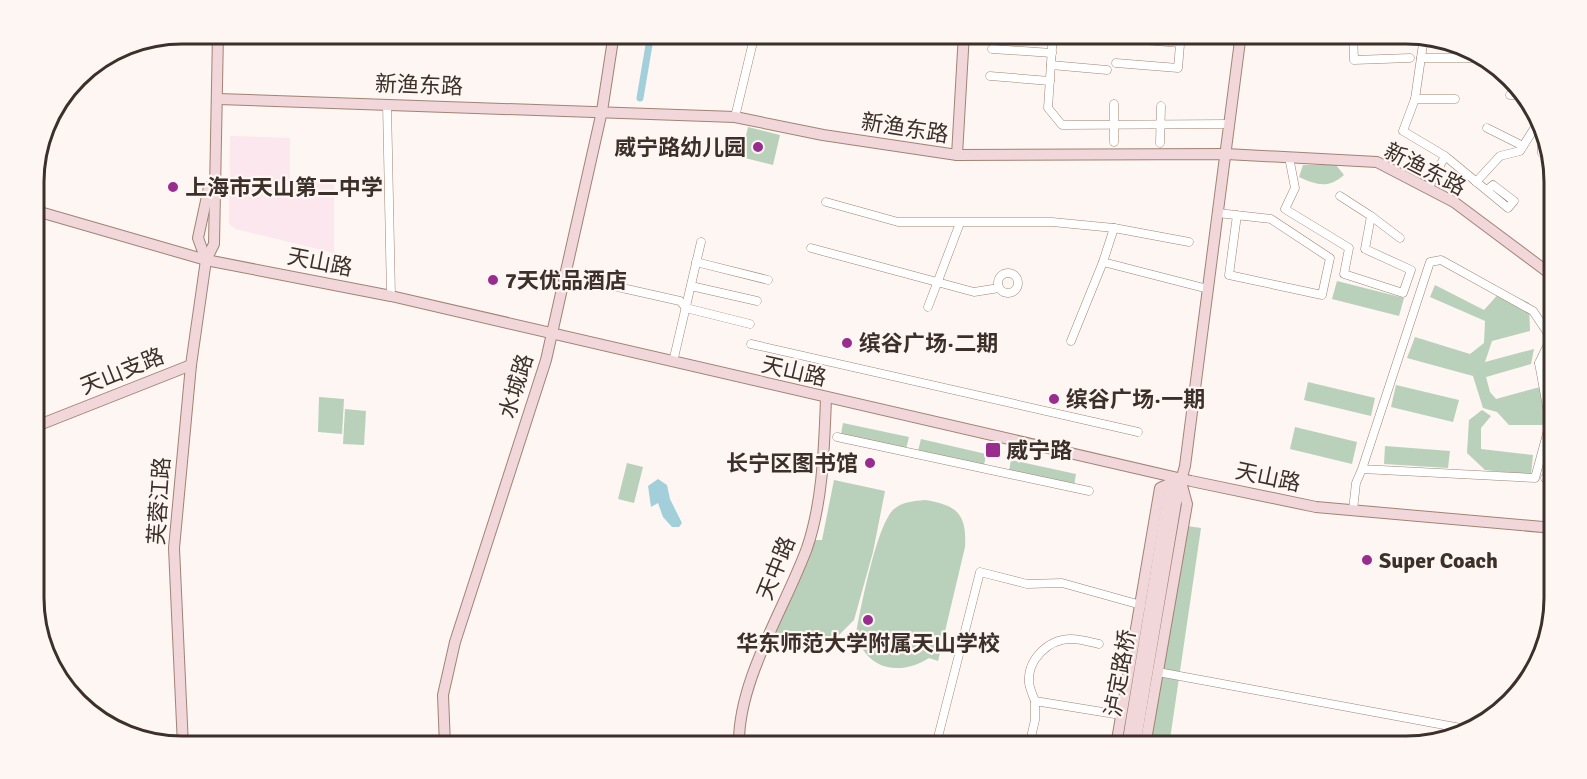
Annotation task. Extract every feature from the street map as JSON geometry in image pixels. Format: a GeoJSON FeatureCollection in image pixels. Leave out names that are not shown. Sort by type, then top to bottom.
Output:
{"type":"FeatureCollection","features":[{"type":"Feature","properties":{"kind":"street","name":"芙蓉江路"},"geometry":{"type":"LineString","coordinates":[[183,736],[174,548],[191,365],[206,260],[214,243],[218,44]]}},
{"type":"Feature","properties":{"kind":"street","name":"水城路"},"geometry":{"type":"LineString","coordinates":[[445,736],[443,695],[455,642],[546,360],[602,111],[612,44]]}},
{"type":"Feature","properties":{"kind":"street"},"geometry":{"type":"LineString","coordinates":[[735,117],[753,44]]}},
{"type":"Feature","properties":{"kind":"street"},"geometry":{"type":"LineString","coordinates":[[957,155],[963,44]]}},
{"type":"Feature","properties":{"kind":"street"},"geometry":{"type":"LineString","coordinates":[[1052,44],[1048,108],[1062,125],[1230,124]]}},
{"type":"Feature","properties":{"kind":"street"},"geometry":{"type":"LineString","coordinates":[[1116,63],[1178,68],[1180,44]]}},
{"type":"Feature","properties":{"kind":"street"},"geometry":{"type":"LineString","coordinates":[[1118,735],[1150,606],[1169,491],[1180,479],[1185,466],[1239,44]]}},
{"type":"Feature","properties":{"kind":"street"},"geometry":{"type":"LineString","coordinates":[[1353,44],[1354,60],[1410,58]]}},
{"type":"Feature","properties":{"kind":"street"},"geometry":{"type":"LineString","coordinates":[[1423,45],[1415,99],[1402,131],[1445,156],[1487,190]]}},
{"type":"Feature","properties":{"kind":"street"},"geometry":{"type":"LineString","coordinates":[[992,49],[1052,53]]}},
{"type":"Feature","properties":{"kind":"street"},"geometry":{"type":"LineString","coordinates":[[1421,58],[1466,58]]}},
{"type":"Feature","properties":{"kind":"street"},"geometry":{"type":"LineString","coordinates":[[1051,65],[1107,70]]}},
{"type":"Feature","properties":{"kind":"street"},"geometry":{"type":"LineString","coordinates":[[990,76],[1050,81]]}},
{"type":"Feature","properties":{"kind":"street","name":"新渔东路"},"geometry":{"type":"LineString","coordinates":[[218,99],[735,117],[823,135],[957,155],[1226,154],[1377,162],[1454,202],[1544,269]]}},
{"type":"Feature","properties":{"kind":"street"},"geometry":{"type":"LineString","coordinates":[[1415,99],[1455,99]]}},
{"type":"Feature","properties":{"kind":"street"},"geometry":{"type":"LineString","coordinates":[[387,104],[391,296]]}},
{"type":"Feature","properties":{"kind":"street"},"geometry":{"type":"LineString","coordinates":[[1113,104],[1114,142]]}},
{"type":"Feature","properties":{"kind":"street"},"geometry":{"type":"LineString","coordinates":[[1160,143],[1161,106]]}},
{"type":"Feature","properties":{"kind":"street"},"geometry":{"type":"LineString","coordinates":[[1487,128],[1523,146]]}},
{"type":"Feature","properties":{"kind":"street"},"geometry":{"type":"LineString","coordinates":[[1476,182],[1500,156],[1520,151],[1533,130]]}},
{"type":"Feature","properties":{"kind":"street"},"geometry":{"type":"LineString","coordinates":[[1428,189],[1445,156]]}},
{"type":"Feature","properties":{"kind":"street"},"geometry":{"type":"LineString","coordinates":[[1289,158],[1295,188],[1285,209],[1349,248],[1365,249],[1411,270],[1403,293],[1344,274],[1349,248]]}},
{"type":"Feature","properties":{"kind":"street","name":"芙蓉江路"},"geometry":{"type":"LineString","coordinates":[[206,260],[198,238],[214,166]]}},
{"type":"Feature","properties":{"kind":"street"},"geometry":{"type":"LineString","coordinates":[[1340,196],[1400,238]]}},
{"type":"Feature","properties":{"kind":"street"},"geometry":{"type":"LineString","coordinates":[[825,202],[898,222],[1052,222],[1114,228],[1189,242]]}},
{"type":"Feature","properties":{"kind":"street","name":"天山路"},"geometry":{"type":"LineString","coordinates":[[44,213],[206,260],[391,296],[826,399],[1180,479],[1316,507],[1544,527]]}},
{"type":"Feature","properties":{"kind":"street"},"geometry":{"type":"LineString","coordinates":[[1218,213],[1237,215],[1271,219],[1330,258],[1322,295],[1229,275],[1237,215]]}},
{"type":"Feature","properties":{"kind":"street"},"geometry":{"type":"LineString","coordinates":[[1365,249],[1371,216]]}},
{"type":"Feature","properties":{"kind":"street"},"geometry":{"type":"LineString","coordinates":[[928,307],[960,223]]}},
{"type":"Feature","properties":{"kind":"street"},"geometry":{"type":"LineString","coordinates":[[1071,341],[1103,262],[1114,228]]}},
{"type":"Feature","properties":{"kind":"street"},"geometry":{"type":"LineString","coordinates":[[673,362],[701,242]]}},
{"type":"Feature","properties":{"kind":"street"},"geometry":{"type":"LineString","coordinates":[[811,248],[974,292],[999,288]]}},
{"type":"Feature","properties":{"kind":"street"},"geometry":{"type":"LineString","coordinates":[[1353,510],[1356,483],[1430,262],[1441,260],[1533,311],[1544,328]]}},
{"type":"Feature","properties":{"kind":"street"},"geometry":{"type":"LineString","coordinates":[[696,262],[768,280]]}},
{"type":"Feature","properties":{"kind":"street"},"geometry":{"type":"LineString","coordinates":[[1103,262],[1208,289]]}},
{"type":"Feature","properties":{"kind":"street"},"geometry":{"type":"LineString","coordinates":[[591,281],[680,301],[686,308],[750,324]]}},
{"type":"Feature","properties":{"kind":"street"},"geometry":{"type":"LineString","coordinates":[[691,286],[757,302]]}},
{"type":"Feature","properties":{"kind":"street"},"geometry":{"type":"LineString","coordinates":[[751,344],[1138,432]]}},
{"type":"Feature","properties":{"kind":"street"},"geometry":{"type":"LineString","coordinates":[[1544,353],[1539,363],[1544,386]]}},
{"type":"Feature","properties":{"kind":"street"},"geometry":{"type":"LineString","coordinates":[[1539,363],[1544,363]]}},
{"type":"Feature","properties":{"kind":"street","name":"天山支路"},"geometry":{"type":"LineString","coordinates":[[44,423],[191,365]]}},
{"type":"Feature","properties":{"kind":"street","name":"天中路"},"geometry":{"type":"LineString","coordinates":[[740,736],[743,699],[806,549],[816,517],[826,399]]}},
{"type":"Feature","properties":{"kind":"street"},"geometry":{"type":"LineString","coordinates":[[837,436],[1089,491]]}},
{"type":"Feature","properties":{"kind":"street"},"geometry":{"type":"LineString","coordinates":[[1362,469],[1535,478],[1544,449]]}},
{"type":"Feature","properties":{"kind":"street"},"geometry":{"type":"LineString","coordinates":[[1148,735],[1187,504],[1180,479]]}},
{"type":"Feature","properties":{"kind":"street"},"geometry":{"type":"LineString","coordinates":[[938,735],[980,572],[1027,584],[1062,583],[1150,606]]}},
{"type":"Feature","properties":{"kind":"street","name":"泸定路桥"},"geometry":{"type":"LineString","coordinates":[[1129,735],[1150,606]]}},
{"type":"Feature","properties":{"kind":"street","name":"泸定路桥"},"geometry":{"type":"LineString","coordinates":[[1136,735],[1150,606]]}},
{"type":"Feature","properties":{"kind":"street"},"geometry":{"type":"LineString","coordinates":[[1031,735],[1035,720],[1035,701],[1030,677],[1039,654],[1052,643],[1070,639],[1099,644]]}},
{"type":"Feature","properties":{"kind":"street"},"geometry":{"type":"LineString","coordinates":[[1158,672],[1453,727]]}},
{"type":"Feature","properties":{"kind":"street"},"geometry":{"type":"LineString","coordinates":[[1035,701],[1121,715]]}},
{"type":"Feature","properties":{"kind":"shaded area"},"geometry":{"type":"Polygon","coordinates":[[[230,136],[290,138],[290,180],[334,181],[334,253],[236,229],[229,224],[230,136]]]}},
{"type":"Feature","properties":{"kind":"green space"},"geometry":{"type":"Polygon","coordinates":[[[748,127],[780,135],[773,165],[741,157],[748,127]]]}},
{"type":"Feature","properties":{"kind":"green space"},"geometry":{"type":"Polygon","coordinates":[[[1303,165],[1336,165],[1344,175],[1327,184],[1317,184],[1299,177],[1303,165]]]}},
{"type":"Feature","properties":{"kind":"green space"},"geometry":{"type":"Polygon","coordinates":[[[1337,281],[1404,298],[1399,316],[1332,299],[1337,281]]]}},
{"type":"Feature","properties":{"kind":"green space"},"geometry":{"type":"Polygon","coordinates":[[[1435,285],[1484,310],[1502,290],[1529,303],[1530,331],[1492,341],[1485,362],[1534,349],[1531,364],[1486,377],[1490,392],[1496,399],[1540,387],[1544,425],[1509,425],[1497,412],[1483,408],[1473,376],[1407,358],[1415,337],[1470,354],[1484,343],[1485,321],[1430,297],[1435,285]]]}},
{"type":"Feature","properties":{"kind":"green space"},"geometry":{"type":"Polygon","coordinates":[[[1308,382],[1375,398],[1371,416],[1304,400],[1308,382]]]}},
{"type":"Feature","properties":{"kind":"green space"},"geometry":{"type":"Polygon","coordinates":[[[1396,385],[1459,400],[1453,422],[1391,407],[1396,385]]]}},
{"type":"Feature","properties":{"kind":"green space"},"geometry":{"type":"Polygon","coordinates":[[[319,397],[344,399],[342,434],[318,432],[319,397]]]}},
{"type":"Feature","properties":{"kind":"green space"},"geometry":{"type":"Polygon","coordinates":[[[345,409],[366,411],[364,445],[343,444],[345,409]]]}},
{"type":"Feature","properties":{"kind":"green space"},"geometry":{"type":"Polygon","coordinates":[[[1482,410],[1491,416],[1481,428],[1481,449],[1533,455],[1531,475],[1485,470],[1467,453],[1469,420],[1482,410]]]}},
{"type":"Feature","properties":{"kind":"green space"},"geometry":{"type":"Polygon","coordinates":[[[843,423],[909,437],[906,449],[841,434],[843,423]]]}},
{"type":"Feature","properties":{"kind":"green space"},"geometry":{"type":"Polygon","coordinates":[[[1295,427],[1357,442],[1352,464],[1290,449],[1295,427]]]}},
{"type":"Feature","properties":{"kind":"green space"},"geometry":{"type":"Polygon","coordinates":[[[921,439],[986,454],[984,466],[918,451],[921,439]]]}},
{"type":"Feature","properties":{"kind":"green space"},"geometry":{"type":"Polygon","coordinates":[[[1385,446],[1450,451],[1448,468],[1384,464],[1385,446]]]}},
{"type":"Feature","properties":{"kind":"green space"},"geometry":{"type":"Polygon","coordinates":[[[1011,460],[1076,474],[1074,486],[1009,471],[1011,460]]]}},
{"type":"Feature","properties":{"kind":"green space"},"geometry":{"type":"Polygon","coordinates":[[[627,463],[643,467],[634,503],[618,499],[627,463]]]}},
{"type":"Feature","properties":{"kind":"green space"},"geometry":{"type":"Polygon","coordinates":[[[834,480],[885,491],[873,552],[854,620],[836,638],[798,650],[774,637],[815,540],[822,540],[834,480]]]}},
{"type":"Feature","properties":{"kind":"green space"},"geometry":{"type":"Polygon","coordinates":[[[925,500],[945,505],[958,513],[962,519],[965,536],[965,547],[938,661],[929,658],[901,668],[883,666],[867,655],[858,640],[856,631],[871,565],[882,530],[894,509],[912,501],[925,500]]]}},
{"type":"Feature","properties":{"kind":"green space"},"geometry":{"type":"Polygon","coordinates":[[[1187,526],[1201,528],[1171,735],[1152,735],[1187,526]]]}},
{"type":"Feature","properties":{"kind":"water"},"geometry":{"type":"Polygon","coordinates":[[[658,479],[667,485],[670,499],[682,523],[679,527],[672,527],[663,517],[658,503],[651,507],[648,486],[658,479]]]}},
{"type":"Feature","properties":{"kind":"waterway"},"geometry":{"type":"LineString","coordinates":[[640,98],[649,44]]}},
{"type":"Feature","properties":{"kind":"place","name":"威宁路幼儿园"},"geometry":{"type":"Point","coordinates":[758,147]}},
{"type":"Feature","properties":{"kind":"place","name":"上海市天山第二中学"},"geometry":{"type":"Point","coordinates":[173,187]}},
{"type":"Feature","properties":{"kind":"place","name":"7天优品酒店"},"geometry":{"type":"Point","coordinates":[493,280]}},
{"type":"Feature","properties":{"kind":"place","name":"缤谷广场·二期"},"geometry":{"type":"Point","coordinates":[847,343]}},
{"type":"Feature","properties":{"kind":"place","name":"缤谷广场·一期"},"geometry":{"type":"Point","coordinates":[1054,399]}},
{"type":"Feature","properties":{"kind":"place","name":"威宁路"},"geometry":{"type":"Point","coordinates":[993,450]}},
{"type":"Feature","properties":{"kind":"place","name":"长宁区图书馆"},"geometry":{"type":"Point","coordinates":[870,463]}},
{"type":"Feature","properties":{"kind":"place","name":"Super Coach"},"geometry":{"type":"Point","coordinates":[1367,560]}},
{"type":"Feature","properties":{"kind":"place","name":"华东师范大学附属天山学校"},"geometry":{"type":"Point","coordinates":[868,620]}}]}
